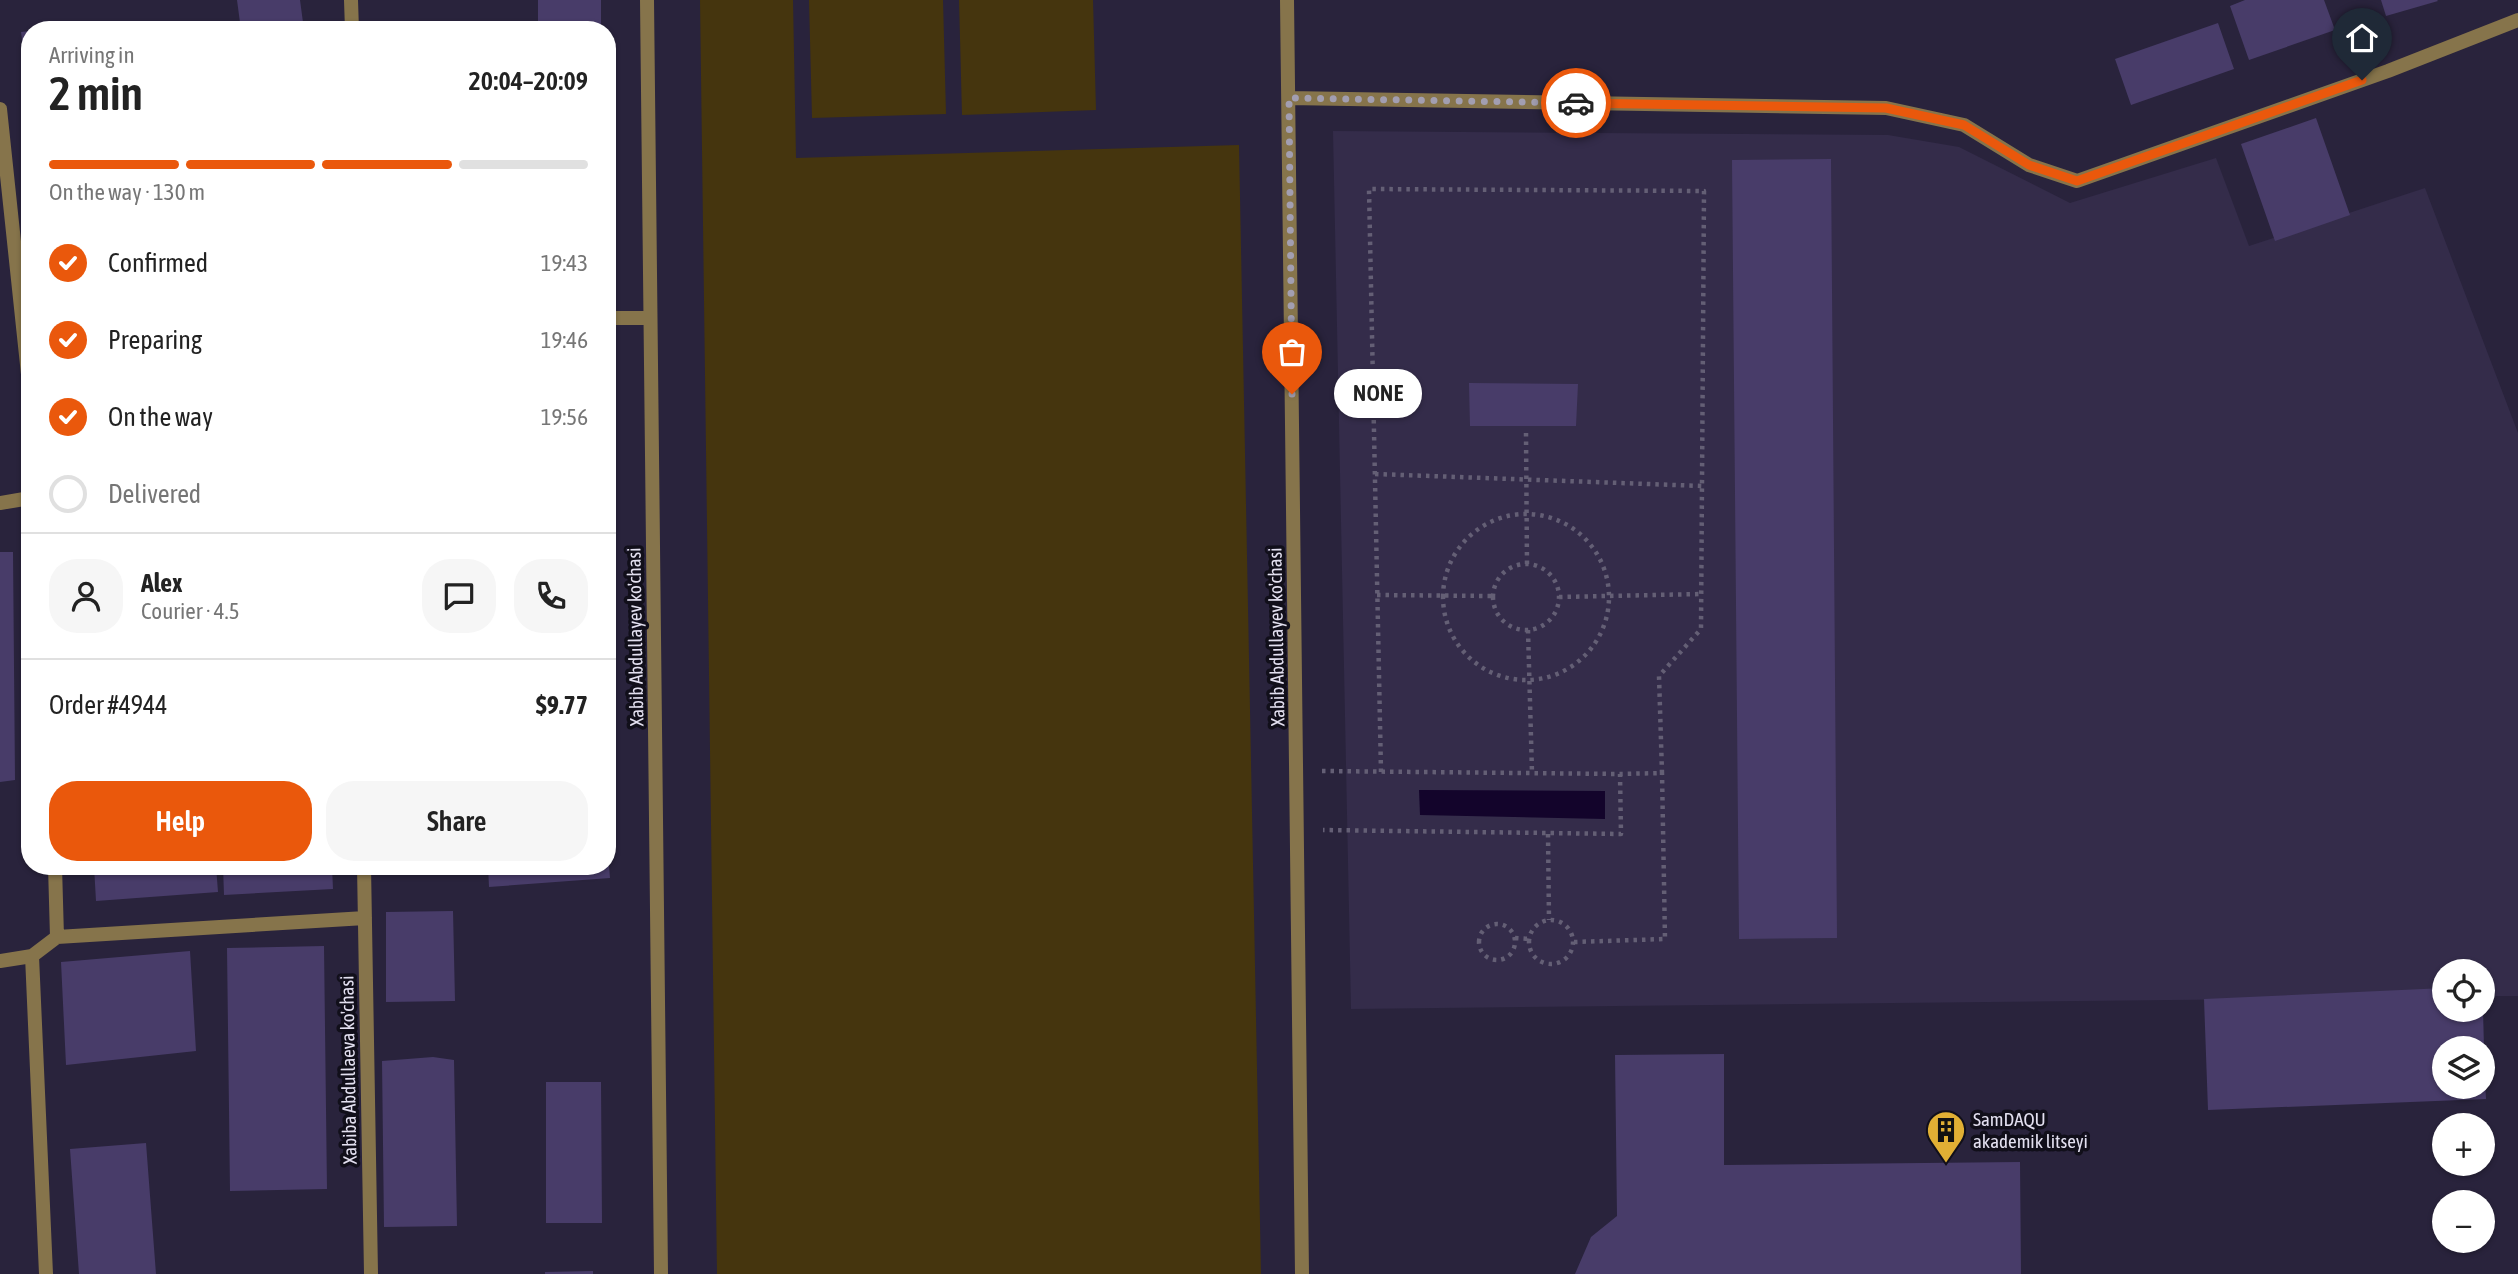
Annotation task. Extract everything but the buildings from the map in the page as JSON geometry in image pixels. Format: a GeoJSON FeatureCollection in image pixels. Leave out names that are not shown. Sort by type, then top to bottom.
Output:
{"type":"FeatureCollection","features":[{"type":"Feature","properties":{"kind":"street"},"geometry":{"type":"LineString","coordinates":[[352,0],[352,21]]}},
{"type":"Feature","properties":{"kind":"street","name":"Xabib Abdullayev ko'chasi"},"geometry":{"type":"LineString","coordinates":[[647,0],[661,1274]]}},
{"type":"Feature","properties":{"kind":"street","name":"Xabib Abdullayev ko'chasi"},"geometry":{"type":"LineString","coordinates":[[1287,0],[1302,1274]]}},
{"type":"Feature","properties":{"kind":"street"},"geometry":{"type":"LineString","coordinates":[[1289,98],[1886,108],[1964,125],[2029,165],[2077,181],[2388,71],[2518,20]]}},
{"type":"Feature","properties":{"kind":"street"},"geometry":{"type":"LineString","coordinates":[[0,109],[21,308]]}},
{"type":"Feature","properties":{"kind":"street"},"geometry":{"type":"LineString","coordinates":[[616,318],[650,318]]}},
{"type":"Feature","properties":{"kind":"street"},"geometry":{"type":"LineString","coordinates":[[0,503],[21,500]]}},
{"type":"Feature","properties":{"kind":"street"},"geometry":{"type":"LineString","coordinates":[[55,875],[57,937]]}},
{"type":"Feature","properties":{"kind":"street","name":"Xabiba Abdullaeva ko'chasi"},"geometry":{"type":"LineString","coordinates":[[364,875],[371,1274]]}},
{"type":"Feature","properties":{"kind":"street"},"geometry":{"type":"LineString","coordinates":[[0,961],[32,956],[57,937],[365,918]]}},
{"type":"Feature","properties":{"kind":"street"},"geometry":{"type":"LineString","coordinates":[[32,956],[46,1274]]}},
{"type":"Feature","properties":{"kind":"path"},"geometry":{"type":"LineString","coordinates":[[1381,772],[1369,189],[1704,191],[1701,629],[1660,676],[1665,939],[1574,942]]}},
{"type":"Feature","properties":{"kind":"path"},"geometry":{"type":"LineString","coordinates":[[1526,433],[1527,564]]}},
{"type":"Feature","properties":{"kind":"path"},"geometry":{"type":"LineString","coordinates":[[1375,474],[1702,486]]}},
{"type":"Feature","properties":{"kind":"path"},"geometry":{"type":"LineString","coordinates":[[1526,512],[1558,519],[1582,533],[1600,556],[1609,583],[1609,611],[1599,638],[1581,660],[1556,675],[1528,681],[1502,677],[1478,666],[1458,647],[1446,623],[1442,597],[1447,570],[1459,546],[1479,528],[1503,516],[1526,512]]}},
{"type":"Feature","properties":{"kind":"path"},"geometry":{"type":"LineString","coordinates":[[1527,564],[1546,571],[1557,587],[1559,597],[1553,615],[1546,623],[1528,630],[1517,629],[1499,617],[1493,596],[1500,577],[1517,566],[1527,564]]}},
{"type":"Feature","properties":{"kind":"path"},"geometry":{"type":"LineString","coordinates":[[1559,597],[1701,594]]}},
{"type":"Feature","properties":{"kind":"path"},"geometry":{"type":"LineString","coordinates":[[1377,595],[1493,596]]}},
{"type":"Feature","properties":{"kind":"path"},"geometry":{"type":"LineString","coordinates":[[1528,630],[1532,774]]}},
{"type":"Feature","properties":{"kind":"path"},"geometry":{"type":"LineString","coordinates":[[1296,771],[1662,773]]}},
{"type":"Feature","properties":{"kind":"path"},"geometry":{"type":"LineString","coordinates":[[1297,830],[1621,834],[1620,774]]}},
{"type":"Feature","properties":{"kind":"path"},"geometry":{"type":"LineString","coordinates":[[1548,833],[1549,920]]}},
{"type":"Feature","properties":{"kind":"path"},"geometry":{"type":"LineString","coordinates":[[1549,920],[1563,923],[1569,929],[1574,942],[1573,949],[1564,961],[1549,964],[1543,963],[1532,953],[1529,939],[1536,926],[1549,920]]}},
{"type":"Feature","properties":{"kind":"path"},"geometry":{"type":"LineString","coordinates":[[1496,924],[1508,928],[1515,938],[1513,951],[1504,959],[1493,960],[1480,949],[1482,933],[1496,924]]}},
{"type":"Feature","properties":{"kind":"path"},"geometry":{"type":"LineString","coordinates":[[1515,938],[1529,939]]}},
{"type":"Feature","properties":{"kind":"shaded area"},"geometry":{"type":"Polygon","coordinates":[[[700,0],[793,0],[796,158],[1239,145],[1261,1274],[717,1274],[700,0]]]}},
{"type":"Feature","properties":{"kind":"shaded area"},"geometry":{"type":"Polygon","coordinates":[[[809,0],[943,0],[946,114],[812,118],[809,0]]]}},
{"type":"Feature","properties":{"kind":"shaded area"},"geometry":{"type":"Polygon","coordinates":[[[959,0],[1093,0],[1096,110],[962,115],[959,0]]]}},
{"type":"Feature","properties":{"kind":"shaded area"},"geometry":{"type":"Polygon","coordinates":[[[1333,131],[1888,135],[1959,147],[2070,203],[2216,158],[2249,246],[2425,188],[2518,433],[2518,996],[2495,996],[2495,959],[2432,959],[2432,997],[1351,1009],[1333,131]]]}},
{"type":"Feature","properties":{"kind":"shaded area"},"geometry":{"type":"Polygon","coordinates":[[[1419,790],[1605,791],[1605,819],[1420,815],[1419,790]]]}},
{"type":"Feature","properties":{"kind":"way so far"},"geometry":{"type":"LineString","coordinates":[[1292,394],[1289,98],[1576,103]]}},
{"type":"Feature","properties":{"kind":"place","name":"NONE"},"geometry":{"type":"Point","coordinates":[1292,394]}},
{"type":"Feature","properties":{"kind":"place","name":"SamDAQU akademik litseyi"},"geometry":{"type":"Point","coordinates":[1946,1164]}},
{"type":"Feature","properties":{"kind":"route"},"geometry":{"type":"LineString","coordinates":[[1576,103],[1886,108],[1964,125],[2029,165],[2077,181],[2362,80]]}}]}
